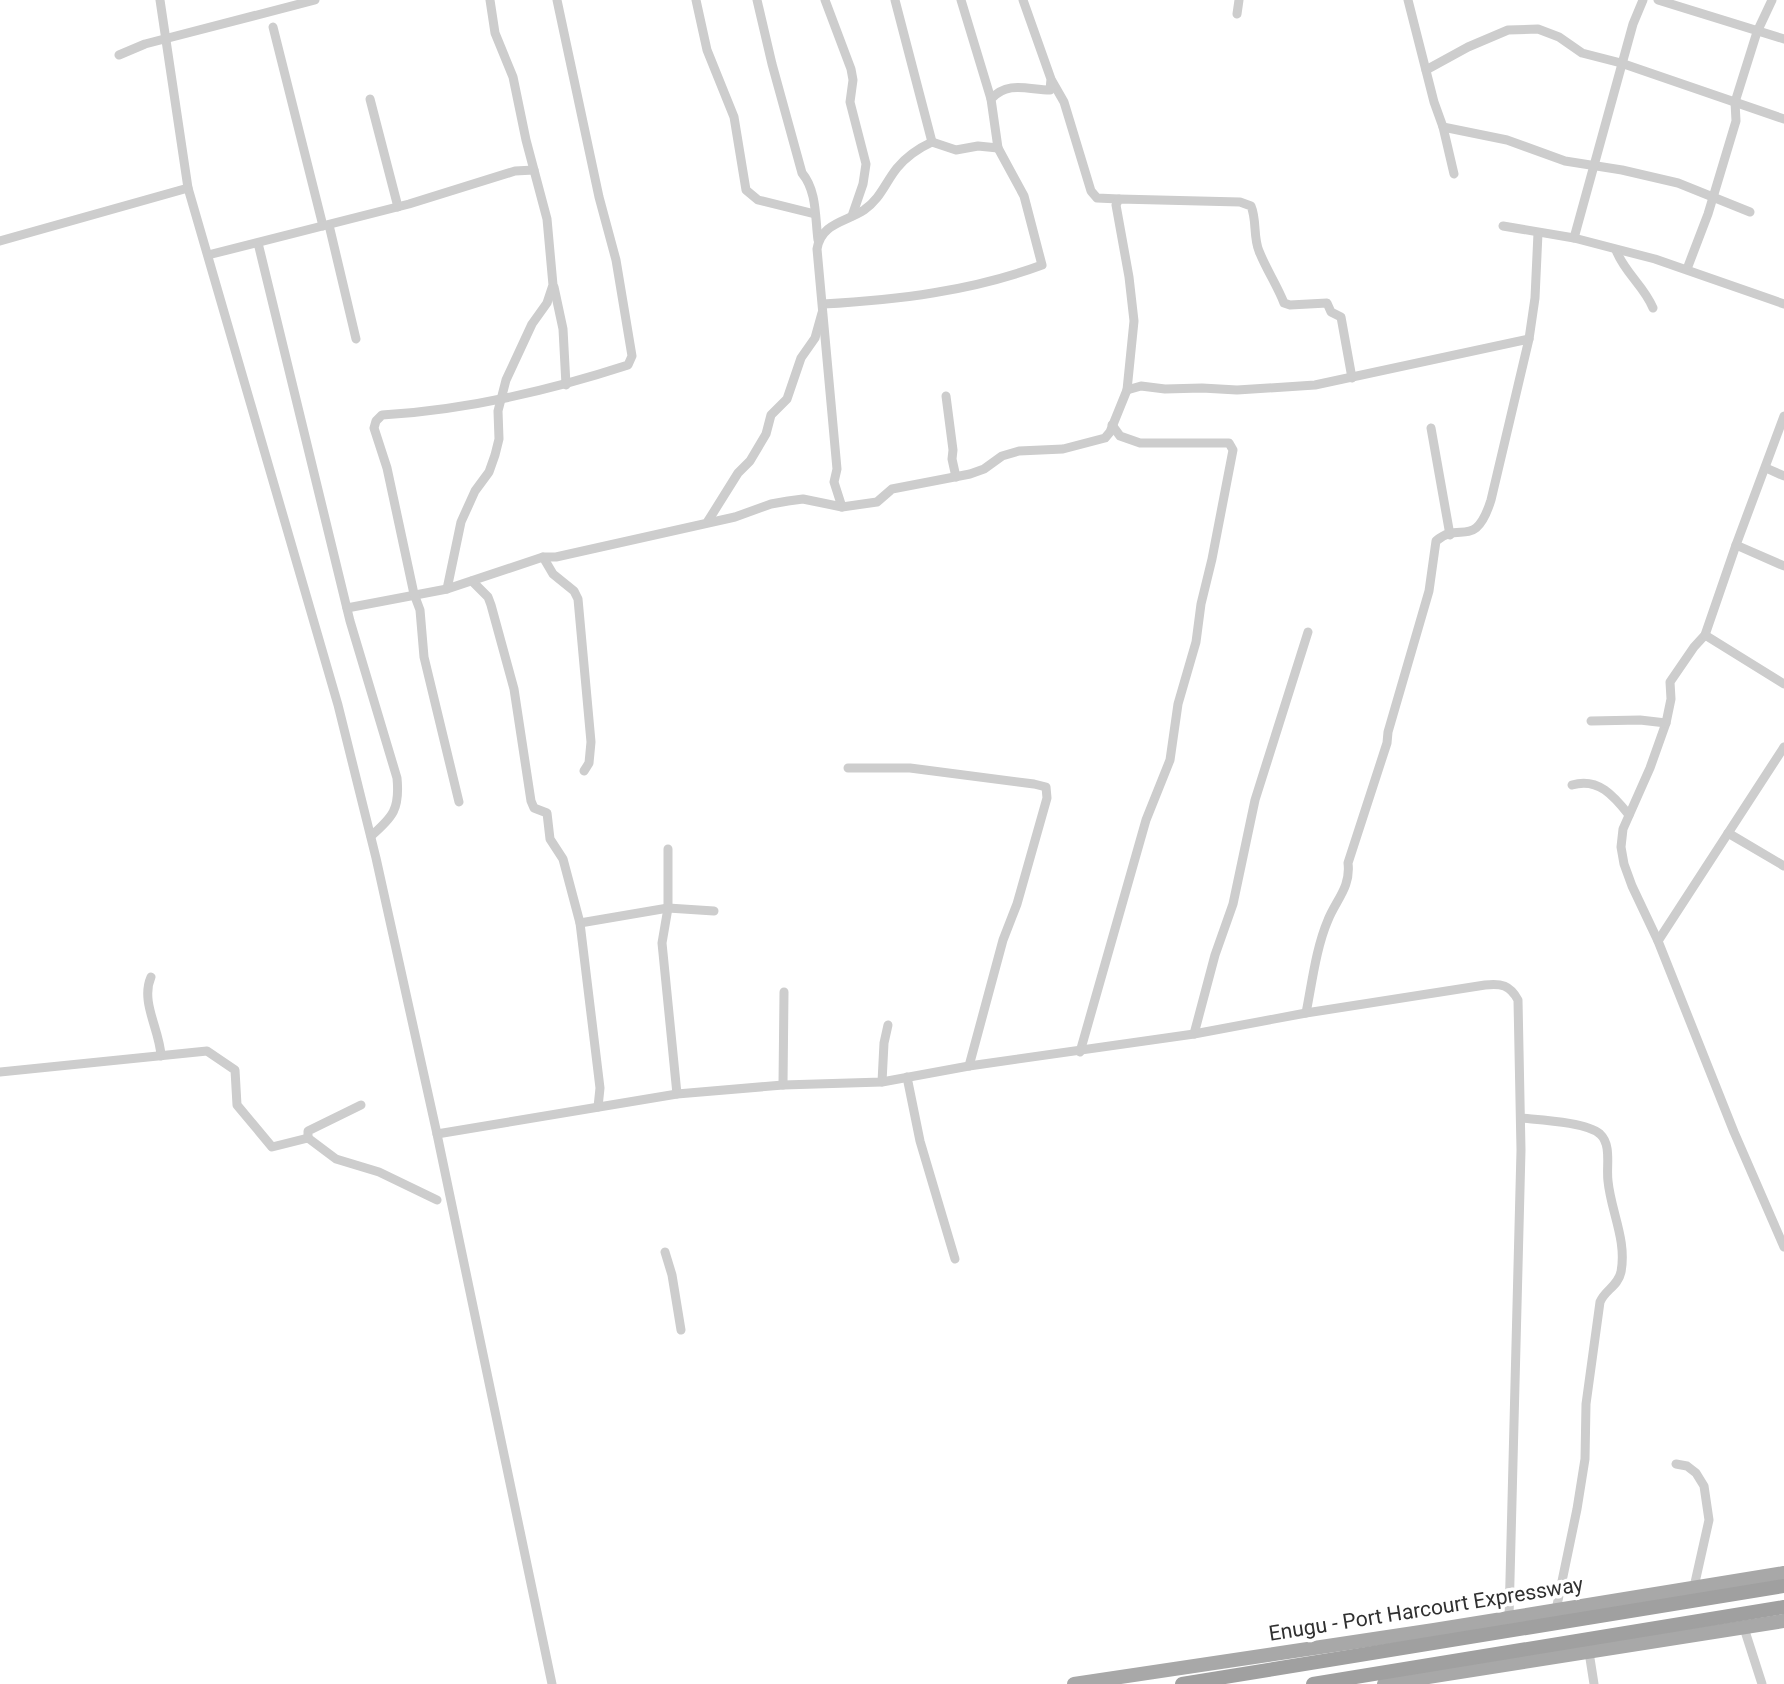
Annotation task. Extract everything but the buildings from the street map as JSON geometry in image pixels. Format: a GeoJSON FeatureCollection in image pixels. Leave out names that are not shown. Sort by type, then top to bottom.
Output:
{"type":"FeatureCollection","features":[{"type":"Feature","properties":{"kind":"highway","name":"Enugu - Port Harcourt Expressway"},"geometry":{"type":"LineString","coordinates":[[1182,1684],[1784,1587]]}},
{"type":"Feature","properties":{"kind":"highway"},"geometry":{"type":"LineString","coordinates":[[1313,1684],[1784,1607]]}},
{"type":"Feature","properties":{"kind":"main road","name":"Enugu - Port Harcourt Expressway"},"geometry":{"type":"LineString","coordinates":[[1074,1684],[1784,1573]]}},
{"type":"Feature","properties":{"kind":"main road"},"geometry":{"type":"LineString","coordinates":[[1384,1684],[1784,1621]]}},
{"type":"Feature","properties":{"kind":"street"},"geometry":{"type":"LineString","coordinates":[[160,0],[188,188],[334,692],[371,836],[437,1134],[552,1684]]}},
{"type":"Feature","properties":{"kind":"street"},"geometry":{"type":"LineString","coordinates":[[273,0],[276,11]]}},
{"type":"Feature","properties":{"kind":"street"},"geometry":{"type":"LineString","coordinates":[[119,55],[129,49],[164,39],[315,0]]}},
{"type":"Feature","properties":{"kind":"street"},"geometry":{"type":"LineString","coordinates":[[490,0],[495,33],[513,77],[547,219],[553,285],[563,330],[566,385]]}},
{"type":"Feature","properties":{"kind":"street"},"geometry":{"type":"LineString","coordinates":[[459,802],[425,657],[422,620],[387,468],[374,428],[382,415],[502,400],[566,385],[628,365],[632,356],[616,260],[599,197],[557,0]]}},
{"type":"Feature","properties":{"kind":"street"},"geometry":{"type":"LineString","coordinates":[[696,0],[707,50],[733,117],[746,190],[758,200],[815,214]]}},
{"type":"Feature","properties":{"kind":"street"},"geometry":{"type":"LineString","coordinates":[[757,0],[802,173],[813,191],[837,469],[834,482],[842,508]]}},
{"type":"Feature","properties":{"kind":"street"},"geometry":{"type":"LineString","coordinates":[[825,0],[851,69],[853,80],[850,102],[866,164],[863,184],[852,216]]}},
{"type":"Feature","properties":{"kind":"street"},"geometry":{"type":"LineString","coordinates":[[895,0],[932,142]]}},
{"type":"Feature","properties":{"kind":"street"},"geometry":{"type":"LineString","coordinates":[[823,304],[948,291],[1018,274],[1042,265],[1024,196],[998,148],[991,99],[961,0]]}},
{"type":"Feature","properties":{"kind":"street"},"geometry":{"type":"LineString","coordinates":[[1023,0],[1051,79],[1063,102],[1091,191],[1097,198],[1240,202],[1251,206],[1255,216],[1258,249],[1283,303],[1327,303],[1331,312],[1341,317],[1352,378]]}},
{"type":"Feature","properties":{"kind":"street"},"geometry":{"type":"LineString","coordinates":[[1237,14],[1239,0]]}},
{"type":"Feature","properties":{"kind":"street"},"geometry":{"type":"LineString","coordinates":[[1408,0],[1454,174]]}},
{"type":"Feature","properties":{"kind":"street"},"geometry":{"type":"LineString","coordinates":[[1574,239],[1621,63],[1643,0]]}},
{"type":"Feature","properties":{"kind":"street"},"geometry":{"type":"LineString","coordinates":[[1658,0],[1784,39]]}},
{"type":"Feature","properties":{"kind":"street"},"geometry":{"type":"LineString","coordinates":[[1687,269],[1708,214],[1736,121],[1735,102],[1758,32],[1772,0]]}},
{"type":"Feature","properties":{"kind":"street"},"geometry":{"type":"LineString","coordinates":[[273,27],[356,339]]}},
{"type":"Feature","properties":{"kind":"street"},"geometry":{"type":"LineString","coordinates":[[1426,70],[1468,47],[1508,30],[1538,29],[1559,37],[1582,53],[1621,63],[1784,119]]}},
{"type":"Feature","properties":{"kind":"street"},"geometry":{"type":"LineString","coordinates":[[991,99],[998,91],[1010,87],[1050,90],[1051,79]]}},
{"type":"Feature","properties":{"kind":"street"},"geometry":{"type":"LineString","coordinates":[[370,99],[398,207]]}},
{"type":"Feature","properties":{"kind":"street"},"geometry":{"type":"LineString","coordinates":[[1443,127],[1507,140],[1565,161],[1678,183],[1750,212]]}},
{"type":"Feature","properties":{"kind":"street"},"geometry":{"type":"LineString","coordinates":[[818,240],[829,227],[863,211],[879,197],[903,161],[932,142]]}},
{"type":"Feature","properties":{"kind":"street"},"geometry":{"type":"LineString","coordinates":[[932,142],[956,150],[978,146],[998,148]]}},
{"type":"Feature","properties":{"kind":"street"},"geometry":{"type":"LineString","coordinates":[[208,256],[398,207],[515,171],[534,170]]}},
{"type":"Feature","properties":{"kind":"street"},"geometry":{"type":"LineString","coordinates":[[0,241],[188,188]]}},
{"type":"Feature","properties":{"kind":"street"},"geometry":{"type":"LineString","coordinates":[[1105,438],[1127,390],[1134,321],[1116,205],[1119,199]]}},
{"type":"Feature","properties":{"kind":"street"},"geometry":{"type":"LineString","coordinates":[[1503,226],[1574,239],[1687,269],[1784,304]]}},
{"type":"Feature","properties":{"kind":"street"},"geometry":{"type":"LineString","coordinates":[[1306,1013],[1325,928],[1345,888],[1348,863],[1387,743],[1429,591],[1436,541],[1441,536],[1478,528],[1485,518],[1529,339],[1535,298],[1538,233]]}},
{"type":"Feature","properties":{"kind":"street"},"geometry":{"type":"LineString","coordinates":[[258,243],[347,608],[390,752],[398,793],[396,807],[390,819],[371,836]]}},
{"type":"Feature","properties":{"kind":"street"},"geometry":{"type":"LineString","coordinates":[[1616,250],[1620,261],[1641,284],[1653,308]]}},
{"type":"Feature","properties":{"kind":"street"},"geometry":{"type":"LineString","coordinates":[[447,589],[461,522],[475,491],[489,472],[495,455],[499,439],[498,411],[507,376],[532,324],[547,303],[553,285]]}},
{"type":"Feature","properties":{"kind":"street"},"geometry":{"type":"LineString","coordinates":[[708,521],[738,473],[750,461],[766,434],[771,415],[788,398],[802,358],[815,338],[823,304]]}},
{"type":"Feature","properties":{"kind":"street"},"geometry":{"type":"LineString","coordinates":[[1127,390],[1141,386],[1237,390],[1315,385],[1529,339]]}},
{"type":"Feature","properties":{"kind":"street"},"geometry":{"type":"LineString","coordinates":[[946,396],[953,450],[951,459],[956,477]]}},
{"type":"Feature","properties":{"kind":"street"},"geometry":{"type":"LineString","coordinates":[[1784,416],[1705,635],[1694,646],[1670,682],[1671,699],[1666,723],[1623,829],[1621,847],[1632,886],[1658,941],[1729,1119],[1784,1247]]}},
{"type":"Feature","properties":{"kind":"street"},"geometry":{"type":"LineString","coordinates":[[1080,1052],[1133,863],[1156,791],[1170,760],[1178,704],[1196,642],[1201,604],[1233,450],[1229,443],[1149,444],[1128,440],[1120,436],[1112,425]]}},
{"type":"Feature","properties":{"kind":"street"},"geometry":{"type":"LineString","coordinates":[[1431,428],[1450,535]]}},
{"type":"Feature","properties":{"kind":"street"},"geometry":{"type":"LineString","coordinates":[[347,608],[415,597],[543,557],[735,517],[771,504],[803,499],[842,508],[877,502],[892,489],[984,469],[1002,456],[1019,451],[1063,449],[1120,436]]}},
{"type":"Feature","properties":{"kind":"street"},"geometry":{"type":"LineString","coordinates":[[1766,468],[1784,476]]}},
{"type":"Feature","properties":{"kind":"street"},"geometry":{"type":"LineString","coordinates":[[1736,545],[1784,566]]}},
{"type":"Feature","properties":{"kind":"street"},"geometry":{"type":"LineString","coordinates":[[543,557],[553,574],[574,591],[578,599],[591,743],[589,763],[584,771]]}},
{"type":"Feature","properties":{"kind":"street"},"geometry":{"type":"LineString","coordinates":[[472,581],[488,597],[495,617],[514,689],[529,796],[534,808],[547,813],[550,839],[563,859],[580,923],[600,1088],[598,1107]]}},
{"type":"Feature","properties":{"kind":"street"},"geometry":{"type":"LineString","coordinates":[[1194,1034],[1233,904],[1255,800],[1307,632]]}},
{"type":"Feature","properties":{"kind":"street"},"geometry":{"type":"LineString","coordinates":[[1705,635],[1784,684]]}},
{"type":"Feature","properties":{"kind":"street"},"geometry":{"type":"LineString","coordinates":[[1591,721],[1640,720],[1666,723]]}},
{"type":"Feature","properties":{"kind":"street"},"geometry":{"type":"LineString","coordinates":[[1658,941],[1784,747]]}},
{"type":"Feature","properties":{"kind":"street"},"geometry":{"type":"LineString","coordinates":[[848,768],[910,768],[1034,784],[1046,788],[1039,825],[1017,904],[1003,940],[969,1066]]}},
{"type":"Feature","properties":{"kind":"street"},"geometry":{"type":"LineString","coordinates":[[1572,785],[1580,782],[1598,785],[1629,815]]}},
{"type":"Feature","properties":{"kind":"street"},"geometry":{"type":"LineString","coordinates":[[1728,833],[1784,866]]}},
{"type":"Feature","properties":{"kind":"street"},"geometry":{"type":"LineString","coordinates":[[668,849],[668,908],[662,943],[677,1094]]}},
{"type":"Feature","properties":{"kind":"street"},"geometry":{"type":"LineString","coordinates":[[580,923],[668,908],[714,911]]}},
{"type":"Feature","properties":{"kind":"street"},"geometry":{"type":"LineString","coordinates":[[150,977],[147,997],[160,1042],[161,1056]]}},
{"type":"Feature","properties":{"kind":"street"},"geometry":{"type":"LineString","coordinates":[[437,1134],[677,1094],[783,1084],[883,1082],[969,1066],[1080,1052],[1485,985],[1504,985],[1512,989],[1518,1000],[1521,1118],[1509,1618]]}},
{"type":"Feature","properties":{"kind":"street"},"geometry":{"type":"LineString","coordinates":[[783,1084],[784,992]]}},
{"type":"Feature","properties":{"kind":"street"},"geometry":{"type":"LineString","coordinates":[[883,1082],[884,1043],[888,1025]]}},
{"type":"Feature","properties":{"kind":"street"},"geometry":{"type":"LineString","coordinates":[[0,1072],[207,1051],[235,1070],[237,1105],[272,1147],[308,1138]]}},
{"type":"Feature","properties":{"kind":"street"},"geometry":{"type":"LineString","coordinates":[[907,1077],[920,1141],[955,1259]]}},
{"type":"Feature","properties":{"kind":"street"},"geometry":{"type":"LineString","coordinates":[[308,1138],[308,1131],[361,1105]]}},
{"type":"Feature","properties":{"kind":"street"},"geometry":{"type":"LineString","coordinates":[[1521,1118],[1578,1126],[1597,1132],[1602,1137],[1607,1149],[1608,1186],[1622,1248],[1621,1270],[1617,1283],[1600,1302],[1586,1404],[1583,1472],[1556,1610]]}},
{"type":"Feature","properties":{"kind":"street"},"geometry":{"type":"LineString","coordinates":[[308,1138],[336,1159],[379,1172],[437,1200]]}},
{"type":"Feature","properties":{"kind":"street"},"geometry":{"type":"LineString","coordinates":[[665,1252],[672,1275],[681,1330]]}},
{"type":"Feature","properties":{"kind":"street"},"geometry":{"type":"LineString","coordinates":[[1676,1464],[1687,1466],[1696,1473],[1704,1486],[1709,1520],[1694,1587]]}},
{"type":"Feature","properties":{"kind":"street"},"geometry":{"type":"LineString","coordinates":[[1744,1628],[1762,1684]]}},
{"type":"Feature","properties":{"kind":"street"},"geometry":{"type":"LineString","coordinates":[[1590,1652],[1594,1684]]}}]}
